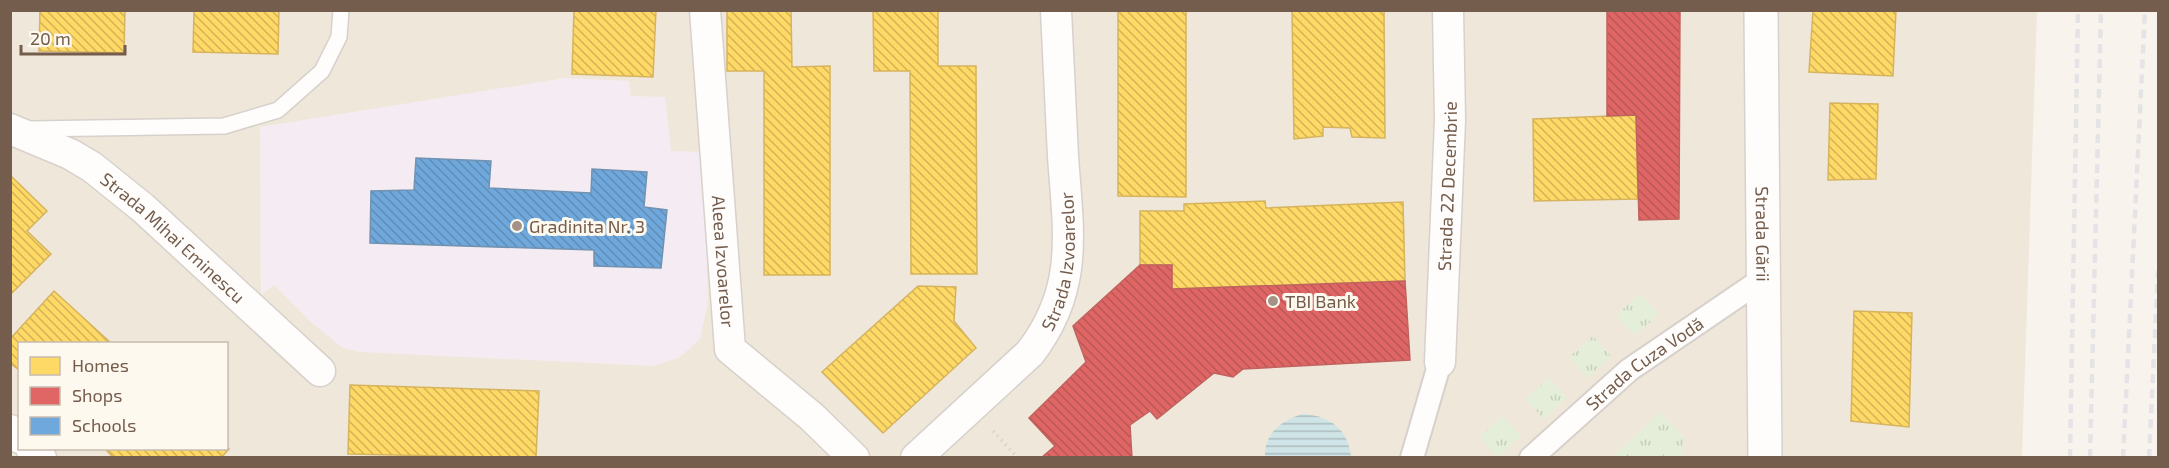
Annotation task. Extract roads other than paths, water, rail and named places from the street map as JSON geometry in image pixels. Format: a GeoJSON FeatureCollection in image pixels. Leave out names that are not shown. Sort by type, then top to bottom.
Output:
{"type":"FeatureCollection","features":[{"type":"Feature","properties":{"kind":"street","name":"Aleea Izvoarelor"},"geometry":{"type":"LineString","coordinates":[[705,10],[730,349],[813,417],[854,458]]}},
{"type":"Feature","properties":{"kind":"street","name":"Strada Izvoarelor"},"geometry":{"type":"LineString","coordinates":[[916,458],[1030,352],[1045,333],[1060,297],[1070,251],[1056,10]]}},
{"type":"Feature","properties":{"kind":"street","name":"Strada 22 Decembrie"},"geometry":{"type":"LineString","coordinates":[[1440,362],[1450,120],[1448,10]]}},
{"type":"Feature","properties":{"kind":"street","name":"Strada Gării"},"geometry":{"type":"LineString","coordinates":[[1761,10],[1765,458]]}},
{"type":"Feature","properties":{"kind":"street","name":"Strada Mihai Eminescu"},"geometry":{"type":"LineString","coordinates":[[10,128],[70,154],[92,167],[143,208],[320,371]]}},
{"type":"Feature","properties":{"kind":"street","name":"Strada Cuza Vodă"},"geometry":{"type":"LineString","coordinates":[[1531,458],[1629,370],[1764,278]]}},
{"type":"Feature","properties":{"kind":"street"},"geometry":{"type":"LineString","coordinates":[[1412,458],[1440,362]]}},
{"type":"Feature","properties":{"kind":"lane"},"geometry":{"type":"LineString","coordinates":[[10,128],[56,130],[224,126],[278,110],[322,71],[339,37],[341,10]]}},
{"type":"Feature","properties":{"kind":"railway"},"geometry":{"type":"LineString","coordinates":[[2070,458],[2078,10]]}},
{"type":"Feature","properties":{"kind":"railway"},"geometry":{"type":"LineString","coordinates":[[2090,458],[2101,10]]}},
{"type":"Feature","properties":{"kind":"railway"},"geometry":{"type":"LineString","coordinates":[[2123,458],[2145,10]]}},
{"type":"Feature","properties":{"kind":"railway"},"geometry":{"type":"LineString","coordinates":[[2149,458],[2158,271]]}},
{"type":"Feature","properties":{"kind":"place","name":"Gradinita Nr. 3"},"geometry":{"type":"Point","coordinates":[517,226]}},
{"type":"Feature","properties":{"kind":"place","name":"TBI Bank"},"geometry":{"type":"Point","coordinates":[1273,301]}}]}
